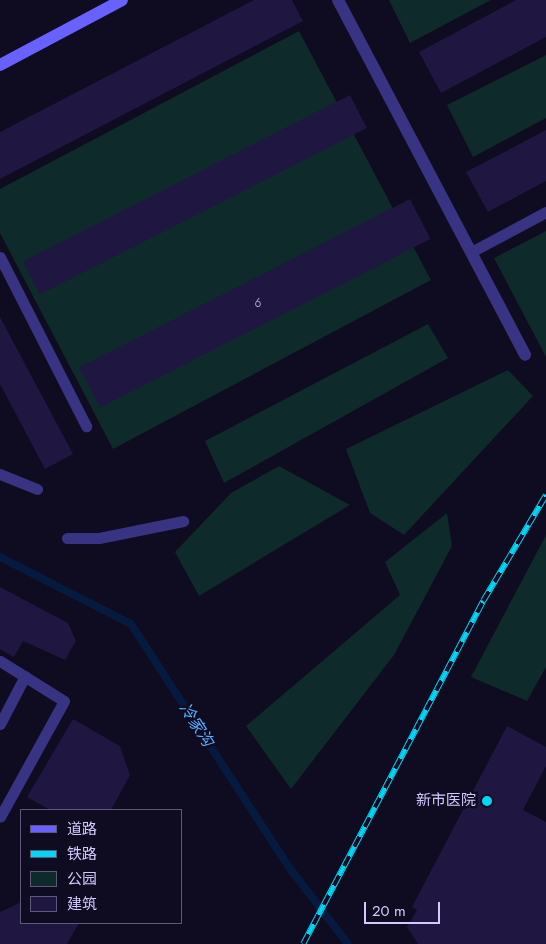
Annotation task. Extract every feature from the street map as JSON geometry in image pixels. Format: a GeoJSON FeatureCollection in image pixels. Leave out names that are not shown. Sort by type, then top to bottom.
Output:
{"type":"FeatureCollection","features":[{"type":"Feature","properties":{"kind":"street"},"geometry":{"type":"LineString","coordinates":[[0,65],[122,0]]}},
{"type":"Feature","properties":{"kind":"street"},"geometry":{"type":"LineString","coordinates":[[338,0],[525,355]]}},
{"type":"Feature","properties":{"kind":"lane"},"geometry":{"type":"LineString","coordinates":[[471,252],[546,212]]}},
{"type":"Feature","properties":{"kind":"lane"},"geometry":{"type":"LineString","coordinates":[[0,257],[86,426]]}},
{"type":"Feature","properties":{"kind":"lane"},"geometry":{"type":"LineString","coordinates":[[0,474],[37,489]]}},
{"type":"Feature","properties":{"kind":"lane"},"geometry":{"type":"LineString","coordinates":[[67,538],[100,538],[183,521]]}},
{"type":"Feature","properties":{"kind":"lane"},"geometry":{"type":"LineString","coordinates":[[0,661],[64,701],[0,817]]}},
{"type":"Feature","properties":{"kind":"lane"},"geometry":{"type":"LineString","coordinates":[[0,724],[25,676]]}},
{"type":"Feature","properties":{"kind":"green space"},"geometry":{"type":"Polygon","coordinates":[[[389,0],[491,0],[410,43],[389,0]]]}},
{"type":"Feature","properties":{"kind":"green space"},"geometry":{"type":"Polygon","coordinates":[[[299,31],[431,280],[113,449],[0,233],[0,189],[299,31]]]}},
{"type":"Feature","properties":{"kind":"green space"},"geometry":{"type":"Polygon","coordinates":[[[546,55],[546,118],[473,157],[447,105],[546,55]]]}},
{"type":"Feature","properties":{"kind":"green space"},"geometry":{"type":"Polygon","coordinates":[[[546,231],[546,357],[494,258],[546,231]]]}},
{"type":"Feature","properties":{"kind":"green space"},"geometry":{"type":"Polygon","coordinates":[[[428,324],[448,358],[224,483],[205,441],[428,324]]]}},
{"type":"Feature","properties":{"kind":"green space"},"geometry":{"type":"Polygon","coordinates":[[[508,370],[533,396],[404,535],[370,513],[346,449],[508,370]]]}},
{"type":"Feature","properties":{"kind":"green space"},"geometry":{"type":"Polygon","coordinates":[[[279,466],[350,505],[199,596],[175,552],[231,493],[279,466]]]}},
{"type":"Feature","properties":{"kind":"green space"},"geometry":{"type":"Polygon","coordinates":[[[447,513],[452,546],[394,655],[291,789],[246,726],[400,595],[385,562],[447,513]]]}},
{"type":"Feature","properties":{"kind":"green space"},"geometry":{"type":"Polygon","coordinates":[[[546,535],[546,667],[527,701],[471,677],[546,535]]]}},
{"type":"Feature","properties":{"kind":"building"},"geometry":{"type":"Polygon","coordinates":[[[254,0],[292,0],[303,21],[0,179],[0,132],[254,0]]]}},
{"type":"Feature","properties":{"kind":"building"},"geometry":{"type":"Polygon","coordinates":[[[516,0],[546,0],[546,37],[441,93],[419,52],[516,0]]]}},
{"type":"Feature","properties":{"kind":"building"},"geometry":{"type":"Polygon","coordinates":[[[350,95],[367,128],[40,295],[23,262],[350,95]]]}},
{"type":"Feature","properties":{"kind":"building"},"geometry":{"type":"Polygon","coordinates":[[[546,130],[546,181],[488,212],[466,172],[546,130]]]}},
{"type":"Feature","properties":{"kind":"building"},"geometry":{"type":"Polygon","coordinates":[[[410,199],[430,239],[100,408],[79,367],[410,199]]]}},
{"type":"Feature","properties":{"kind":"building"},"geometry":{"type":"Polygon","coordinates":[[[0,317],[73,454],[45,469],[0,384],[0,317]]]}},
{"type":"Feature","properties":{"kind":"building"},"geometry":{"type":"Polygon","coordinates":[[[0,587],[68,623],[76,641],[65,660],[23,641],[14,657],[0,649],[0,587]]]}},
{"type":"Feature","properties":{"kind":"building"},"geometry":{"type":"Polygon","coordinates":[[[73,719],[120,746],[130,775],[112,809],[48,809],[27,797],[73,719]]]}},
{"type":"Feature","properties":{"kind":"building"},"geometry":{"type":"Polygon","coordinates":[[[507,726],[546,747],[546,766],[523,810],[546,822],[546,944],[418,944],[407,927],[417,910],[412,907],[507,726]]]}},
{"type":"Feature","properties":{"kind":"building"},"geometry":{"type":"Polygon","coordinates":[[[20,902],[20,924],[78,924],[67,944],[0,944],[0,912],[20,902]]]}},
{"type":"Feature","properties":{"kind":"waterway","name":"冷家沟"},"geometry":{"type":"LineString","coordinates":[[0,557],[131,624],[288,866],[348,944]]}},
{"type":"Feature","properties":{"kind":"railway"},"geometry":{"type":"LineString","coordinates":[[303,944],[483,601],[546,495]]}},
{"type":"Feature","properties":{"kind":"place","name":"新市医院"},"geometry":{"type":"Point","coordinates":[487,801]}}]}
